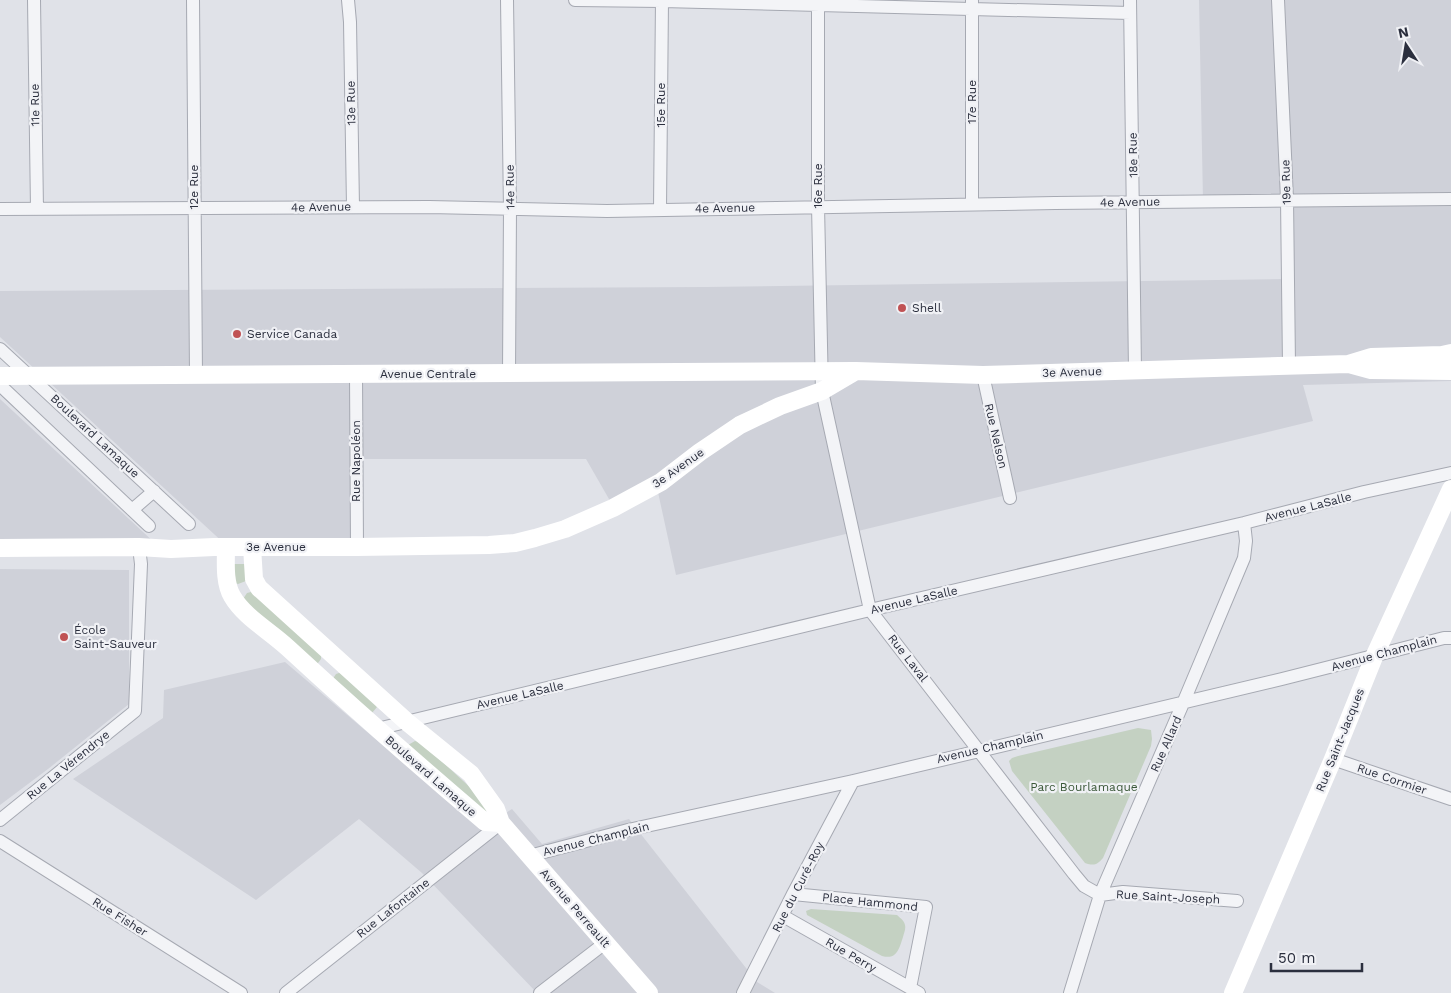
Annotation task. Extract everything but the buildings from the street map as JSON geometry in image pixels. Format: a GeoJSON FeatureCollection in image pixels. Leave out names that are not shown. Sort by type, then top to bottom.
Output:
{"type":"FeatureCollection","features":[{"type":"Feature","properties":{"kind":"main road","name":"3e Avenue"},"geometry":{"type":"LineString","coordinates":[[1348,364],[1371,357],[1451,354]]}},
{"type":"Feature","properties":{"kind":"main road","name":"3e Avenue"},"geometry":{"type":"LineString","coordinates":[[0,548],[139,547],[171,549],[489,545],[535,538],[565,529],[613,508],[661,482],[700,452],[740,426],[780,406],[822,391],[856,371],[982,375],[1289,364],[1348,364],[1372,370],[1451,371]]}},
{"type":"Feature","properties":{"kind":"main road","name":"Avenue Centrale"},"geometry":{"type":"LineString","coordinates":[[0,376],[856,371]]}},
{"type":"Feature","properties":{"kind":"main road","name":"Rue Saint-Jacques"},"geometry":{"type":"LineString","coordinates":[[1233,993],[1333,759],[1374,657],[1451,489]]}},
{"type":"Feature","properties":{"kind":"main road","name":"Boulevard Lamaque"},"geometry":{"type":"LineString","coordinates":[[226,547],[228,586],[232,596],[241,608],[377,730],[485,822],[500,823],[496,809],[471,774],[407,722],[259,588],[254,579],[252,547]]}},
{"type":"Feature","properties":{"kind":"main road","name":"Avenue Perreault"},"geometry":{"type":"LineString","coordinates":[[500,823],[649,993]]}},
{"type":"Feature","properties":{"kind":"street","name":"11e Rue"},"geometry":{"type":"LineString","coordinates":[[34,0],[36,209]]}},
{"type":"Feature","properties":{"kind":"street","name":"12e Rue"},"geometry":{"type":"LineString","coordinates":[[193,0],[196,375]]}},
{"type":"Feature","properties":{"kind":"street","name":"13e Rue"},"geometry":{"type":"LineString","coordinates":[[348,0],[350,22],[352,207]]}},
{"type":"Feature","properties":{"kind":"street","name":"14e Rue"},"geometry":{"type":"LineString","coordinates":[[507,0],[510,210],[508,373]]}},
{"type":"Feature","properties":{"kind":"street"},"geometry":{"type":"LineString","coordinates":[[575,0],[972,4],[1130,13]]}},
{"type":"Feature","properties":{"kind":"street","name":"15e Rue"},"geometry":{"type":"LineString","coordinates":[[660,209],[662,0]]}},
{"type":"Feature","properties":{"kind":"street","name":"18e Rue"},"geometry":{"type":"LineString","coordinates":[[1130,0],[1135,370]]}},
{"type":"Feature","properties":{"kind":"street","name":"19e Rue"},"geometry":{"type":"LineString","coordinates":[[1278,0],[1287,200],[1289,364]]}},
{"type":"Feature","properties":{"kind":"street","name":"16e Rue"},"geometry":{"type":"LineString","coordinates":[[818,3],[820,371]]}},
{"type":"Feature","properties":{"kind":"street","name":"17e Rue"},"geometry":{"type":"LineString","coordinates":[[972,4],[972,204]]}},
{"type":"Feature","properties":{"kind":"street","name":"4e Avenue"},"geometry":{"type":"LineString","coordinates":[[0,210],[429,207],[608,211],[818,206],[1451,199]]}},
{"type":"Feature","properties":{"kind":"street","name":"Boulevard Lamaque"},"geometry":{"type":"LineString","coordinates":[[0,349],[189,524]]}},
{"type":"Feature","properties":{"kind":"street","name":"Rue Laval"},"geometry":{"type":"LineString","coordinates":[[820,371],[822,391],[870,610],[1084,886],[1100,894]]}},
{"type":"Feature","properties":{"kind":"street","name":"Rue Napoléon"},"geometry":{"type":"LineString","coordinates":[[356,374],[357,547]]}},
{"type":"Feature","properties":{"kind":"street","name":"Rue Nelson"},"geometry":{"type":"LineString","coordinates":[[982,375],[1010,498]]}},
{"type":"Feature","properties":{"kind":"street"},"geometry":{"type":"LineString","coordinates":[[0,385],[149,526]]}},
{"type":"Feature","properties":{"kind":"street","name":"Avenue LaSalle"},"geometry":{"type":"LineString","coordinates":[[377,730],[870,610],[1451,473]]}},
{"type":"Feature","properties":{"kind":"street"},"geometry":{"type":"LineString","coordinates":[[132,510],[154,491]]}},
{"type":"Feature","properties":{"kind":"street","name":"Rue Allard"},"geometry":{"type":"LineString","coordinates":[[1070,993],[1100,894],[1244,558],[1246,541],[1244,523]]}},
{"type":"Feature","properties":{"kind":"street","name":"Rue La Vérendrye"},"geometry":{"type":"LineString","coordinates":[[0,820],[136,711],[141,564],[139,547]]}},
{"type":"Feature","properties":{"kind":"street","name":"Avenue Champlain"},"geometry":{"type":"LineString","coordinates":[[529,856],[628,830],[853,781],[1374,657],[1444,638],[1451,638]]}},
{"type":"Feature","properties":{"kind":"street","name":"Rue Cormier"},"geometry":{"type":"LineString","coordinates":[[1333,759],[1451,799]]}},
{"type":"Feature","properties":{"kind":"street","name":"Rue du Curé-Roy"},"geometry":{"type":"LineString","coordinates":[[743,993],[853,781]]}},
{"type":"Feature","properties":{"kind":"street","name":"Rue Lafontaine"},"geometry":{"type":"LineString","coordinates":[[286,993],[500,823]]}},
{"type":"Feature","properties":{"kind":"street","name":"Rue Fisher"},"geometry":{"type":"LineString","coordinates":[[0,841],[241,993]]}},
{"type":"Feature","properties":{"kind":"street","name":"Rue Saint-Joseph"},"geometry":{"type":"LineString","coordinates":[[1100,894],[1123,892],[1237,901]]}},
{"type":"Feature","properties":{"kind":"street","name":"Place Hammond"},"geometry":{"type":"LineString","coordinates":[[793,894],[926,908],[914,991]]}},
{"type":"Feature","properties":{"kind":"street","name":"Rue Perry"},"geometry":{"type":"LineString","coordinates":[[783,916],[914,991]]}},
{"type":"Feature","properties":{"kind":"street"},"geometry":{"type":"LineString","coordinates":[[540,993],[605,943]]}},
{"type":"Feature","properties":{"kind":"shaded area"},"geometry":{"type":"Polygon","coordinates":[[[1199,0],[1451,0],[1451,381],[1303,385],[1313,421],[676,575],[656,483],[613,506],[586,459],[357,459],[358,546],[227,546],[0,337],[0,291],[706,287],[1286,279],[1285,197],[1203,200],[1199,0]]]}},
{"type":"Feature","properties":{"kind":"shaded area"},"geometry":{"type":"Polygon","coordinates":[[[0,399],[157,545],[0,546],[0,399]]]}},
{"type":"Feature","properties":{"kind":"shaded area","name":"École Saint-Sauveur"},"geometry":{"type":"Polygon","coordinates":[[[0,569],[129,570],[129,704],[0,805],[0,569]]]}},
{"type":"Feature","properties":{"kind":"shaded area"},"geometry":{"type":"Polygon","coordinates":[[[285,662],[481,829],[512,809],[542,844],[629,819],[757,982],[775,993],[537,993],[422,873],[359,819],[256,900],[73,779],[163,718],[164,690],[285,662]]]}},
{"type":"Feature","properties":{"kind":"green space"},"geometry":{"type":"Polygon","coordinates":[[[233,564],[245,564],[246,581],[238,584],[235,583],[233,564]]]}},
{"type":"Feature","properties":{"kind":"green space"},"geometry":{"type":"Polygon","coordinates":[[[251,592],[321,655],[318,663],[311,663],[243,599],[247,593],[251,592]]]}},
{"type":"Feature","properties":{"kind":"green space"},"geometry":{"type":"Polygon","coordinates":[[[339,673],[344,674],[375,702],[377,707],[372,713],[332,680],[339,673]]]}},
{"type":"Feature","properties":{"kind":"green space","name":"Parc Bourlamaque"},"geometry":{"type":"Polygon","coordinates":[[[1138,728],[1151,730],[1151,746],[1103,858],[1095,864],[1085,863],[1012,771],[1009,761],[1018,756],[1138,728]]]}},
{"type":"Feature","properties":{"kind":"green space"},"geometry":{"type":"Polygon","coordinates":[[[415,741],[422,743],[487,803],[488,810],[485,812],[408,745],[415,741]]]}},
{"type":"Feature","properties":{"kind":"green space"},"geometry":{"type":"Polygon","coordinates":[[[811,909],[897,915],[903,920],[905,926],[899,949],[894,955],[882,956],[807,915],[806,911],[811,909]]]}},
{"type":"Feature","properties":{"kind":"place","name":"Shell"},"geometry":{"type":"Point","coordinates":[902,308]}},
{"type":"Feature","properties":{"kind":"place","name":"Service Canada"},"geometry":{"type":"Point","coordinates":[237,334]}},
{"type":"Feature","properties":{"kind":"place","name":"École Saint-Sauveur"},"geometry":{"type":"Point","coordinates":[64,637]}}]}
